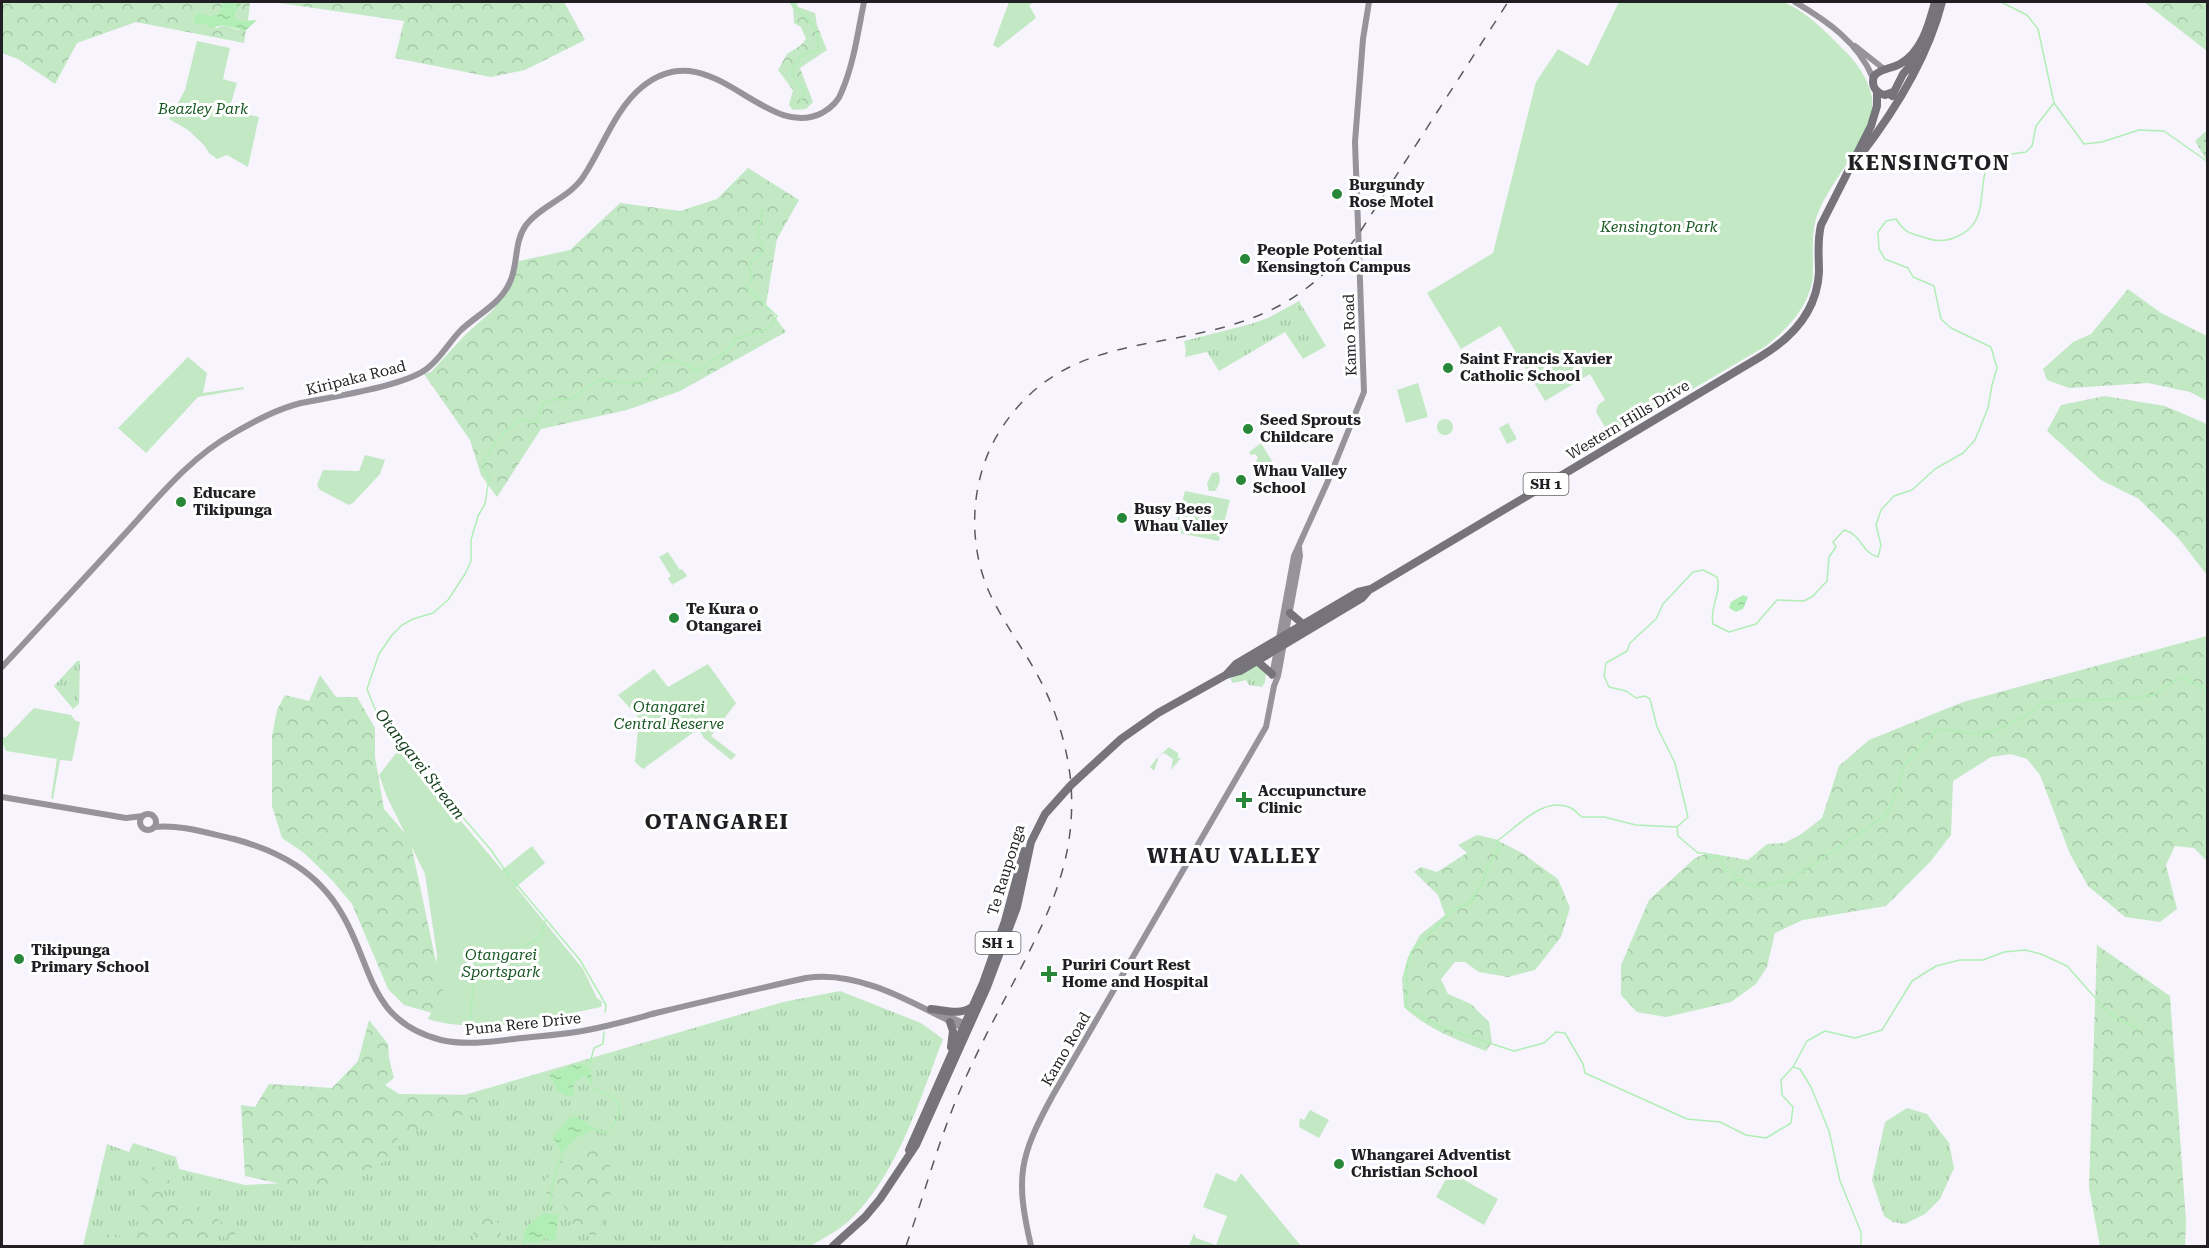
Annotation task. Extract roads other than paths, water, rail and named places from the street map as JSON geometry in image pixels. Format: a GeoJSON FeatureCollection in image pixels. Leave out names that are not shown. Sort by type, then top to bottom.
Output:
{"type":"FeatureCollection","features":[{"type":"Feature","properties":{"kind":"highway"},"geometry":{"type":"LineString","coordinates":[[1874,78],[1876,73],[1906,61],[1916,50],[1935,2]]}},
{"type":"Feature","properties":{"kind":"highway","name":"Western Hills Drive"},"geometry":{"type":"LineString","coordinates":[[1226,675],[1236,664],[1282,642],[1304,624],[1358,592],[1371,589],[1760,357],[1789,337],[1802,322],[1813,302],[1818,279],[1821,225],[1829,207],[1853,165],[1910,79],[1927,47],[1942,2]]}},
{"type":"Feature","properties":{"kind":"highway","name":"SH 1"},"geometry":{"type":"LineString","coordinates":[[1886,118],[1898,81],[1927,47]]}},
{"type":"Feature","properties":{"kind":"highway"},"geometry":{"type":"LineString","coordinates":[[1886,69],[1896,74],[1898,81]]}},
{"type":"Feature","properties":{"kind":"highway","name":"SH 1"},"geometry":{"type":"LineString","coordinates":[[1874,78],[1873,84],[1877,91]]}},
{"type":"Feature","properties":{"kind":"highway"},"geometry":{"type":"LineString","coordinates":[[1877,91],[1885,95],[1893,92]]}},
{"type":"Feature","properties":{"kind":"highway","name":"Western Hills Drive"},"geometry":{"type":"LineString","coordinates":[[1853,165],[1875,115],[1877,91]]}},
{"type":"Feature","properties":{"kind":"highway","name":"Te Rauponga"},"geometry":{"type":"LineString","coordinates":[[909,1153],[950,1055],[987,987],[1017,907],[1027,856],[1037,828],[1053,803],[1131,730],[1226,675],[1240,671],[1282,642],[1362,598],[1371,589]]}},
{"type":"Feature","properties":{"kind":"highway"},"geometry":{"type":"LineString","coordinates":[[1290,613],[1304,624]]}},
{"type":"Feature","properties":{"kind":"highway"},"geometry":{"type":"LineString","coordinates":[[1257,661],[1272,674]]}},
{"type":"Feature","properties":{"kind":"highway","name":"Te Rauponga"},"geometry":{"type":"LineString","coordinates":[[832,1246],[866,1217],[892,1183],[916,1145],[994,954],[1033,826],[1049,801],[1097,756],[1107,750]]}},
{"type":"Feature","properties":{"kind":"highway"},"geometry":{"type":"LineString","coordinates":[[929,1009],[962,1012],[972,1007]]}},
{"type":"Feature","properties":{"kind":"highway"},"geometry":{"type":"LineString","coordinates":[[950,1022],[953,1031],[950,1055]]}},
{"type":"Feature","properties":{"kind":"main road","name":"Kiripaka Road"},"geometry":{"type":"LineString","coordinates":[[2,667],[169,486],[210,447],[274,412],[301,403],[410,378],[427,369],[458,333],[502,296],[512,279],[515,250],[526,224],[579,183],[623,109],[641,87],[666,73],[699,73],[717,79],[785,116],[801,118],[820,114],[842,93],[864,2]]}},
{"type":"Feature","properties":{"kind":"main road","name":"Kamo Road"},"geometry":{"type":"LineString","coordinates":[[1031,1246],[1020,1188],[1026,1152],[1034,1131],[1266,727],[1278,676],[1294,556],[1364,392],[1354,150],[1362,46],[1369,2]]}},
{"type":"Feature","properties":{"kind":"main road"},"geometry":{"type":"LineString","coordinates":[[1795,2],[1834,27],[1852,44],[1886,69]]}},
{"type":"Feature","properties":{"kind":"main road"},"geometry":{"type":"LineString","coordinates":[[1852,44],[1874,78]]}},
{"type":"Feature","properties":{"kind":"main road","name":"Kamo Road"},"geometry":{"type":"LineString","coordinates":[[1274,686],[1272,674],[1290,613],[1300,555],[1299,547]]}},
{"type":"Feature","properties":{"kind":"main road"},"geometry":{"type":"LineString","coordinates":[[2,797],[126,818],[147,829],[154,823],[148,814],[126,818]]}},
{"type":"Feature","properties":{"kind":"main road"},"geometry":{"type":"LineString","coordinates":[[141,824],[142,816]]}},
{"type":"Feature","properties":{"kind":"main road","name":"Puna Rere Drive"},"geometry":{"type":"LineString","coordinates":[[154,823],[261,847],[288,859],[306,871],[327,891],[343,915],[371,982],[383,1001],[409,1025],[440,1039],[468,1043],[577,1032],[819,976],[853,979],[929,1009],[966,1027]]}},
{"type":"Feature","properties":{"kind":"main road","name":"Puna Rere Drive"},"geometry":{"type":"LineString","coordinates":[[929,1009],[930,1013],[966,1027]]}},
{"type":"Feature","properties":{"kind":"water"},"geometry":{"type":"Polygon","coordinates":[[[224,2],[242,2],[235,18],[243,21],[257,20],[245,31],[223,25],[211,28],[205,24],[196,24],[194,18],[199,13],[209,16],[219,13],[224,2]]]}},
{"type":"Feature","properties":{"kind":"water"},"geometry":{"type":"Polygon","coordinates":[[[1743,595],[1748,597],[1743,609],[1736,612],[1729,608],[1731,602],[1743,595]]]}},
{"type":"Feature","properties":{"kind":"water"},"geometry":{"type":"Polygon","coordinates":[[[584,1064],[591,1071],[592,1086],[586,1077],[582,1077],[573,1084],[574,1094],[569,1097],[557,1090],[549,1074],[573,1065],[584,1064]]]}},
{"type":"Feature","properties":{"kind":"water"},"geometry":{"type":"Polygon","coordinates":[[[575,1116],[593,1127],[593,1130],[576,1138],[562,1153],[553,1137],[569,1118],[575,1116]]]}},
{"type":"Feature","properties":{"kind":"water"},"geometry":{"type":"Polygon","coordinates":[[[544,1213],[558,1215],[556,1238],[553,1242],[545,1238],[536,1243],[527,1241],[523,1245],[526,1229],[544,1213]]]}},
{"type":"Feature","properties":{"kind":"waterway","name":"Otangarei Stream"},"geometry":{"type":"LineString","coordinates":[[792,2],[814,27],[818,40],[818,50],[802,56],[791,71],[796,82],[806,91],[798,105]]}},
{"type":"Feature","properties":{"kind":"waterway"},"geometry":{"type":"LineString","coordinates":[[2001,2],[2027,15],[2038,29],[2054,103],[2084,144],[2102,142],[2139,130],[2164,131],[2208,162]]}},
{"type":"Feature","properties":{"kind":"waterway"},"geometry":{"type":"LineString","coordinates":[[2054,103],[2036,126],[2032,146],[2026,152],[2005,155],[1999,153],[1991,158],[1984,176],[1976,220],[1966,231],[1951,239],[1934,240],[1909,232],[1896,219],[1886,221],[1878,232],[1879,249],[1885,259],[1908,268],[1913,277],[1934,286],[1941,319],[1951,328],[1991,347],[1997,368],[1988,408],[1975,440],[1963,453],[1935,469],[1912,490],[1894,496],[1881,510],[1876,525],[1881,545],[1878,557],[1872,555],[1855,536],[1844,530],[1833,542],[1836,547],[1829,557],[1827,581],[1813,596],[1804,601],[1777,600],[1756,624],[1729,632],[1713,624],[1712,618],[1718,589],[1717,577],[1703,570],[1693,572],[1663,604],[1656,619],[1630,643],[1627,651],[1606,663],[1604,676],[1609,687],[1626,691],[1636,698],[1645,696],[1650,699],[1657,727],[1675,763],[1688,817],[1677,827],[1636,825],[1604,817],[1582,817],[1571,808],[1561,805],[1551,806],[1531,814],[1497,841],[1499,847],[1488,866],[1484,880],[1470,903],[1453,910],[1411,952],[1406,970],[1408,988],[1406,1007],[1440,1027],[1514,1051],[1544,1043],[1556,1032],[1565,1033],[1583,1064],[1585,1073],[1687,1119],[1720,1122],[1746,1135],[1766,1138],[1791,1123],[1793,1107],[1782,1095],[1781,1080],[1793,1067],[1807,1041],[1825,1031],[1855,1038],[1882,1030],[1912,981],[1936,966],[1960,960],[1983,960],[2004,952],[2025,950],[2041,954],[2067,966],[2107,1011],[2139,1030]]}},
{"type":"Feature","properties":{"kind":"waterway","name":"Otangarei Stream"},"geometry":{"type":"LineString","coordinates":[[509,876],[491,850],[377,714],[367,689],[379,654],[402,625],[433,613],[448,600],[465,574],[471,561],[471,540],[478,516],[485,504],[489,478],[484,468],[485,459],[508,429],[523,419],[531,423],[538,421],[545,402],[556,399],[569,400],[598,380],[631,383],[645,380],[665,360],[675,360],[698,371],[724,353],[736,339],[768,329],[777,316],[746,287],[753,280],[749,268],[752,261],[764,251],[758,235],[763,209]]}},
{"type":"Feature","properties":{"kind":"waterway"},"geometry":{"type":"LineString","coordinates":[[1677,827],[1678,836],[1698,853],[1705,853],[1711,859],[1717,855],[1722,860],[1725,871],[1733,872],[1734,881],[1740,879],[1750,885],[1762,887],[1790,880],[1886,815],[1898,789],[1903,767],[1937,729],[1977,734],[1995,731],[2026,716],[2042,702],[2138,698],[2155,694],[2180,677],[2208,691]]}},
{"type":"Feature","properties":{"kind":"waterway","name":"Otangarei Stream"},"geometry":{"type":"LineString","coordinates":[[512,879],[580,960],[606,1005],[605,1012]]}},
{"type":"Feature","properties":{"kind":"waterway"},"geometry":{"type":"LineString","coordinates":[[471,1023],[473,973],[482,966],[537,939],[541,935],[545,921]]}},
{"type":"Feature","properties":{"kind":"waterway","name":"Otangarei Stream"},"geometry":{"type":"LineString","coordinates":[[589,1067],[594,1048],[603,1044],[604,1032]]}},
{"type":"Feature","properties":{"kind":"waterway"},"geometry":{"type":"LineString","coordinates":[[1793,1067],[1800,1069],[1811,1087],[1829,1131],[1840,1181],[1861,1232],[1861,1246]]}},
{"type":"Feature","properties":{"kind":"waterway","name":"Otangarei Stream"},"geometry":{"type":"LineString","coordinates":[[593,1128],[604,1133],[616,1121],[619,1112],[617,1102],[612,1097],[594,1089]]}},
{"type":"Feature","properties":{"kind":"waterway","name":"Otangarei Stream"},"geometry":{"type":"LineString","coordinates":[[549,1209],[555,1174],[562,1153]]}},
{"type":"Feature","properties":{"kind":"railway"},"geometry":{"type":"LineString","coordinates":[[906,1246],[939,1146],[962,1086],[1052,903],[1070,835],[1072,810],[1070,772],[1059,724],[1039,678],[990,594],[977,553],[975,508],[978,487],[992,445],[1003,426],[1028,396],[1056,375],[1085,360],[1117,350],[1217,329],[1252,318],[1298,294],[1324,273],[1358,235],[1508,2]]}},
{"type":"Feature","properties":{"kind":"place","name":"Burgundy Rose Motel"},"geometry":{"type":"Point","coordinates":[1337,194]}},
{"type":"Feature","properties":{"kind":"place","name":"People Potential Kensington Campus"},"geometry":{"type":"Point","coordinates":[1245,259]}},
{"type":"Feature","properties":{"kind":"place","name":"Saint Francis Xavier Catholic School"},"geometry":{"type":"Point","coordinates":[1448,368]}},
{"type":"Feature","properties":{"kind":"place","name":"Seed Sprouts Childcare"},"geometry":{"type":"Point","coordinates":[1248,429]}},
{"type":"Feature","properties":{"kind":"place","name":"Whau Valley School"},"geometry":{"type":"Point","coordinates":[1241,480]}},
{"type":"Feature","properties":{"kind":"place","name":"Educare Tikipunga"},"geometry":{"type":"Point","coordinates":[181,502]}},
{"type":"Feature","properties":{"kind":"place","name":"Busy Bees Whau Valley"},"geometry":{"type":"Point","coordinates":[1122,518]}},
{"type":"Feature","properties":{"kind":"place","name":"Te Kura o Otangarei"},"geometry":{"type":"Point","coordinates":[674,618]}},
{"type":"Feature","properties":{"kind":"place","name":"Accupuncture Clinic"},"geometry":{"type":"Point","coordinates":[1244,800]}},
{"type":"Feature","properties":{"kind":"place","name":"Tikipunga Primary School"},"geometry":{"type":"Point","coordinates":[19,959]}},
{"type":"Feature","properties":{"kind":"place","name":"Puriri Court Rest Home and Hospital"},"geometry":{"type":"Point","coordinates":[1049,974]}},
{"type":"Feature","properties":{"kind":"place","name":"Whangarei Adventist Christian School"},"geometry":{"type":"Point","coordinates":[1339,1164]}},
{"type":"Feature","properties":{"kind":"district","name":"KENSINGTON"},"geometry":{"type":"Point","coordinates":[1929,163]}},
{"type":"Feature","properties":{"kind":"district","name":"OTANGAREI"},"geometry":{"type":"Point","coordinates":[717,822]}},
{"type":"Feature","properties":{"kind":"district","name":"WHAU VALLEY"},"geometry":{"type":"Point","coordinates":[1234,856]}},
{"type":"Feature","properties":{"kind":"park label","name":"Beazley Park"},"geometry":{"type":"Point","coordinates":[203,109]}},
{"type":"Feature","properties":{"kind":"park label","name":"Kensington Park"},"geometry":{"type":"Point","coordinates":[1659,227]}},
{"type":"Feature","properties":{"kind":"park label","name":"Otangarei Central Reserve"},"geometry":{"type":"Point","coordinates":[669,716]}},
{"type":"Feature","properties":{"kind":"park label","name":"Otangarei Sportspark"},"geometry":{"type":"Point","coordinates":[501,964]}}]}
